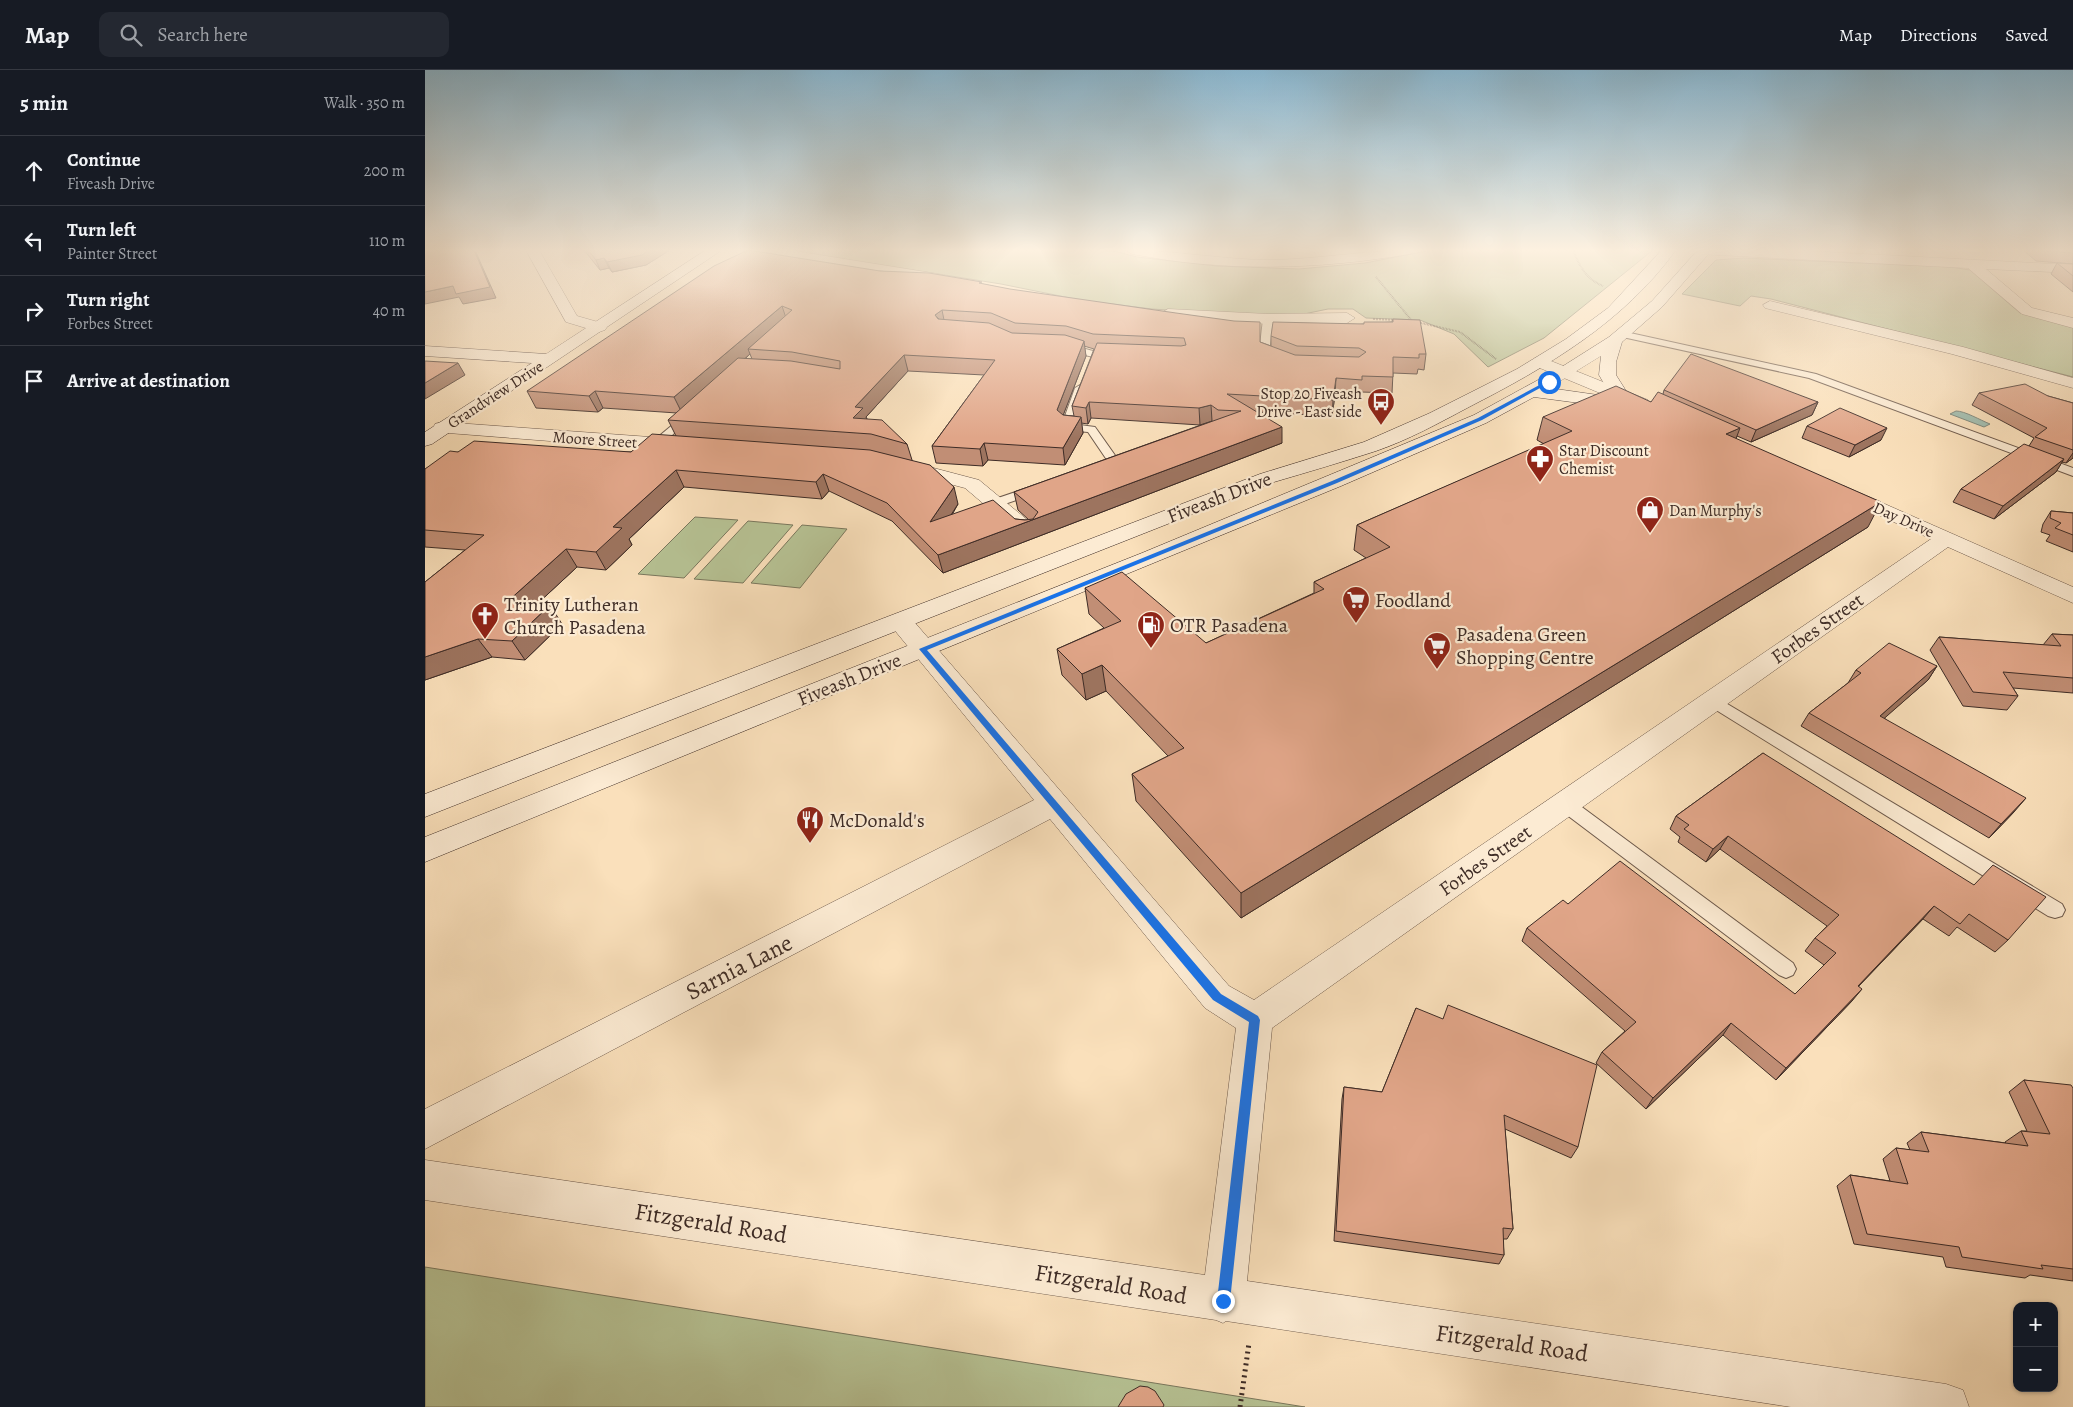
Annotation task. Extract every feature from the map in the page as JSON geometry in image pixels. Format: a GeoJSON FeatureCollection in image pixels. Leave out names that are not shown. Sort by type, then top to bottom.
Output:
{"type":"FeatureCollection","features":[{"type":"Feature","properties":{"kind":"street"},"geometry":{"type":"LineString","coordinates":[[567,312],[571,319],[599,327]]}},
{"type":"Feature","properties":{"kind":"street","name":"Grandview Drive"},"geometry":{"type":"LineString","coordinates":[[425,440],[621,312]]}},
{"type":"Feature","properties":{"kind":"street","name":"Fiveash Drive"},"geometry":{"type":"LineString","coordinates":[[425,806],[1276,475],[1371,446],[1436,417],[1541,362],[1593,326],[1608,312]]}},
{"type":"Feature","properties":{"kind":"street","name":"Fiveash Drive"},"geometry":{"type":"LineString","coordinates":[[425,850],[1335,482],[1480,419],[1566,372],[1618,337],[1647,312]]}},
{"type":"Feature","properties":{"kind":"street"},"geometry":{"type":"LineString","coordinates":[[1801,312],[1957,350],[2073,383]]}},
{"type":"Feature","properties":{"kind":"street"},"geometry":{"type":"LineString","coordinates":[[2036,312],[2073,322]]}},
{"type":"Feature","properties":{"kind":"street"},"geometry":{"type":"LineString","coordinates":[[1158,313],[1268,320],[1347,318]]}},
{"type":"Feature","properties":{"kind":"street"},"geometry":{"type":"LineString","coordinates":[[1618,337],[1605,369],[1609,384],[1619,394]]}},
{"type":"Feature","properties":{"kind":"street"},"geometry":{"type":"LineString","coordinates":[[425,351],[548,359]]}},
{"type":"Feature","properties":{"kind":"street"},"geometry":{"type":"LineString","coordinates":[[1532,391],[1658,410],[1541,362]]}},
{"type":"Feature","properties":{"kind":"street","name":"Moore Street"},"geometry":{"type":"LineString","coordinates":[[442,428],[695,446]]}},
{"type":"Feature","properties":{"kind":"street"},"geometry":{"type":"LineString","coordinates":[[886,461],[972,484],[1028,530]]}},
{"type":"Feature","properties":{"kind":"street","name":"Day Drive"},"geometry":{"type":"LineString","coordinates":[[1823,483],[2073,596]]}},
{"type":"Feature","properties":{"kind":"street","name":"Forbes Street"},"geometry":{"type":"LineString","coordinates":[[1255,1020],[1947,538]]}},
{"type":"Feature","properties":{"kind":"street"},"geometry":{"type":"LineString","coordinates":[[901,622],[1217,997],[1255,1020],[1239,1303]]}},
{"type":"Feature","properties":{"kind":"street","name":"Sarnia Lane"},"geometry":{"type":"LineString","coordinates":[[425,1130],[1053,804]]}},
{"type":"Feature","properties":{"kind":"street","name":"Fitzgerald Road"},"geometry":{"type":"LineString","coordinates":[[425,1180],[1946,1407]]}},
{"type":"Feature","properties":{"kind":"lane"},"geometry":{"type":"LineString","coordinates":[[1268,320],[1264,354],[1287,363]]}},
{"type":"Feature","properties":{"kind":"lane"},"geometry":{"type":"LineString","coordinates":[[1618,337],[1812,376],[2073,472]]}},
{"type":"Feature","properties":{"kind":"lane"},"geometry":{"type":"LineString","coordinates":[[1050,345],[1068,346],[1091,359],[1123,356]]}},
{"type":"Feature","properties":{"kind":"lane"},"geometry":{"type":"LineString","coordinates":[[1083,382],[1066,427],[1091,429],[1113,462]]}},
{"type":"Feature","properties":{"kind":"lane"},"geometry":{"type":"LineString","coordinates":[[656,444],[698,406]]}},
{"type":"Feature","properties":{"kind":"lane"},"geometry":{"type":"LineString","coordinates":[[996,503],[1050,484]]}},
{"type":"Feature","properties":{"kind":"lane"},"geometry":{"type":"LineString","coordinates":[[1714,701],[2055,910]]}},
{"type":"Feature","properties":{"kind":"lane"},"geometry":{"type":"LineString","coordinates":[[1565,804],[1786,969]]}},
{"type":"Feature","properties":{"kind":"path"},"geometry":{"type":"LineString","coordinates":[[1405,312],[1412,321]]}},
{"type":"Feature","properties":{"kind":"path"},"geometry":{"type":"LineString","coordinates":[[1347,318],[1412,321],[1460,332],[1496,360],[1495,366]]}},
{"type":"Feature","properties":{"kind":"path"},"geometry":{"type":"LineString","coordinates":[[1239,1303],[1240,1407]]}},
{"type":"Feature","properties":{"kind":"green space"},"geometry":{"type":"Polygon","coordinates":[[[1204,312],[1312,312],[1299,315],[1244,315],[1204,312]]]}},
{"type":"Feature","properties":{"kind":"green space"},"geometry":{"type":"Polygon","coordinates":[[[1358,312],[1576,312],[1544,338],[1488,367],[1454,334],[1420,320],[1366,318],[1358,312]]]}},
{"type":"Feature","properties":{"kind":"green space"},"geometry":{"type":"Polygon","coordinates":[[[1823,312],[2019,312],[2073,327],[2073,377],[1823,312]]]}},
{"type":"Feature","properties":{"kind":"green space"},"geometry":{"type":"Polygon","coordinates":[[[695,517],[738,520],[684,578],[638,574],[695,517]]]}},
{"type":"Feature","properties":{"kind":"green space"},"geometry":{"type":"Polygon","coordinates":[[[748,521],[793,525],[743,583],[694,579],[748,521]]]}},
{"type":"Feature","properties":{"kind":"green space"},"geometry":{"type":"Polygon","coordinates":[[[802,525],[847,529],[800,588],[751,583],[802,525]]]}},
{"type":"Feature","properties":{"kind":"green space"},"geometry":{"type":"Polygon","coordinates":[[[425,1267],[1305,1407],[425,1407],[425,1267]]]}},
{"type":"Feature","properties":{"kind":"shaded area"},"geometry":{"type":"Polygon","coordinates":[[[1956,411],[1990,424],[1984,427],[1950,414],[1956,411]]]}},
{"type":"Feature","properties":{"kind":"building"},"geometry":{"type":"Polygon","coordinates":[[[645,312],[774,312],[674,397],[595,391],[589,396],[527,391],[645,312]]]}},
{"type":"Feature","properties":{"kind":"building"},"geometry":{"type":"Polygon","coordinates":[[[789,312],[939,312],[935,315],[938,319],[989,323],[1012,333],[1065,335],[1084,341],[1057,410],[1063,415],[1081,417],[1063,448],[984,443],[980,449],[932,446],[995,360],[904,355],[855,407],[863,408],[853,418],[882,420],[907,444],[871,434],[668,420],[738,358],[791,361],[840,369],[840,361],[792,352],[748,349],[789,312]]]}},
{"type":"Feature","properties":{"kind":"building"},"geometry":{"type":"Polygon","coordinates":[[[981,312],[1172,312],[1234,321],[1260,322],[1260,342],[1295,355],[1359,357],[1366,352],[1359,348],[1297,346],[1271,336],[1273,322],[1364,324],[1364,322],[1393,322],[1393,319],[1420,320],[1426,354],[1419,354],[1419,358],[1393,357],[1393,377],[1362,376],[1362,380],[1336,378],[1333,400],[1227,394],[1282,427],[938,555],[887,503],[823,474],[816,482],[676,470],[613,527],[622,528],[596,552],[566,549],[507,602],[550,605],[512,641],[478,639],[425,657],[425,582],[484,535],[425,530],[425,469],[450,451],[458,452],[474,441],[631,452],[652,434],[870,450],[930,465],[954,487],[930,522],[993,500],[1015,519],[1025,520],[1033,519],[1038,512],[1014,492],[1241,411],[1218,410],[1211,405],[1199,408],[1089,402],[1086,408],[1072,406],[1097,343],[1181,346],[1186,345],[1184,338],[1093,334],[1066,326],[1015,323],[991,313],[981,312]]]}},
{"type":"Feature","properties":{"kind":"building"},"geometry":{"type":"Polygon","coordinates":[[[1691,354],[1818,402],[1756,430],[1664,390],[1691,354]]]}},
{"type":"Feature","properties":{"kind":"building"},"geometry":{"type":"Polygon","coordinates":[[[425,361],[458,363],[425,383],[425,361]]]}},
{"type":"Feature","properties":{"kind":"building"},"geometry":{"type":"Polygon","coordinates":[[[2025,384],[2048,396],[2073,403],[2073,450],[2035,437],[2047,428],[1979,393],[2025,384]]]}},
{"type":"Feature","properties":{"kind":"building","name":"Pasadena Green Shopping Centre"},"geometry":{"type":"Polygon","coordinates":[[[1616,386],[1651,402],[1658,392],[1740,428],[1726,434],[1881,502],[1241,893],[1132,774],[1184,748],[1102,665],[1082,674],[1057,649],[1121,621],[1085,588],[1122,572],[1206,643],[1324,589],[1314,582],[1390,547],[1357,525],[1572,431],[1543,417],[1616,386]]]}},
{"type":"Feature","properties":{"kind":"building"},"geometry":{"type":"Polygon","coordinates":[[[1840,408],[1887,428],[1855,445],[1807,426],[1840,408]]]}},
{"type":"Feature","properties":{"kind":"building"},"geometry":{"type":"Polygon","coordinates":[[[2024,444],[2064,459],[2003,506],[1961,489],[2024,444]]]}},
{"type":"Feature","properties":{"kind":"building"},"geometry":{"type":"Polygon","coordinates":[[[2051,511],[2073,513],[2073,535],[2055,528],[2061,523],[2050,518],[2051,511]]]}},
{"type":"Feature","properties":{"kind":"building"},"geometry":{"type":"Polygon","coordinates":[[[2052,634],[2073,635],[2073,678],[2003,672],[2018,696],[1973,692],[1939,637],[2061,646],[2052,634]]]}},
{"type":"Feature","properties":{"kind":"building"},"geometry":{"type":"Polygon","coordinates":[[[1889,643],[1937,666],[1880,716],[2026,798],[2001,824],[1809,713],[1861,673],[1856,670],[1889,643]]]}},
{"type":"Feature","properties":{"kind":"building"},"geometry":{"type":"Polygon","coordinates":[[[1763,753],[1974,885],[1993,865],[2046,897],[2008,940],[1969,914],[1960,924],[1934,906],[1858,986],[1862,989],[1786,1068],[1731,1023],[1653,1098],[1602,1052],[1636,1022],[1527,928],[1563,900],[1568,904],[1620,861],[1795,994],[1836,953],[1815,938],[1839,915],[1728,836],[1713,849],[1684,829],[1689,825],[1676,816],[1763,753]]]}},
{"type":"Feature","properties":{"kind":"building"},"geometry":{"type":"Polygon","coordinates":[[[1448,1005],[1597,1065],[1578,1147],[1504,1115],[1513,1229],[1503,1228],[1504,1255],[1336,1231],[1344,1087],[1382,1092],[1416,1008],[1443,1019],[1448,1005]]]}},
{"type":"Feature","properties":{"kind":"building"},"geometry":{"type":"Polygon","coordinates":[[[2024,1080],[2071,1085],[2073,1088],[2073,1269],[2041,1265],[2043,1269],[1962,1257],[1959,1247],[1867,1234],[1850,1175],[1908,1184],[1896,1148],[1929,1152],[1921,1132],[2028,1146],[2021,1131],[2050,1134],[2024,1080]]]}},
{"type":"Feature","properties":{"kind":"building"},"geometry":{"type":"Polygon","coordinates":[[[1140,1386],[1148,1387],[1155,1391],[1164,1405],[1163,1407],[1118,1407],[1126,1394],[1140,1386]]]}},
{"type":"Feature","properties":{"kind":"place","name":"Stop 20 Fiveash Drive - East side"},"geometry":{"type":"Point","coordinates":[1381,426]}},
{"type":"Feature","properties":{"kind":"place","name":"Star Discount Chemist"},"geometry":{"type":"Point","coordinates":[1540,483]}},
{"type":"Feature","properties":{"kind":"place","name":"Dan Murphy's"},"geometry":{"type":"Point","coordinates":[1650,534]}},
{"type":"Feature","properties":{"kind":"place","name":"Foodland"},"geometry":{"type":"Point","coordinates":[1356,624]}},
{"type":"Feature","properties":{"kind":"place","name":"Trinity Lutheran Church Pasadena"},"geometry":{"type":"Point","coordinates":[485,640]}},
{"type":"Feature","properties":{"kind":"place","name":"OTR Pasadena"},"geometry":{"type":"Point","coordinates":[1151,649]}},
{"type":"Feature","properties":{"kind":"place","name":"Pasadena Green Shopping Centre"},"geometry":{"type":"Point","coordinates":[1437,670]}},
{"type":"Feature","properties":{"kind":"place","name":"McDonald's"},"geometry":{"type":"Point","coordinates":[810,844]}},
{"type":"Feature","properties":{"kind":"route"},"geometry":{"type":"LineString","coordinates":[[1223,1301],[1255,1020],[1217,997],[922,649],[1335,482],[1480,419],[1549,382]]}}]}
